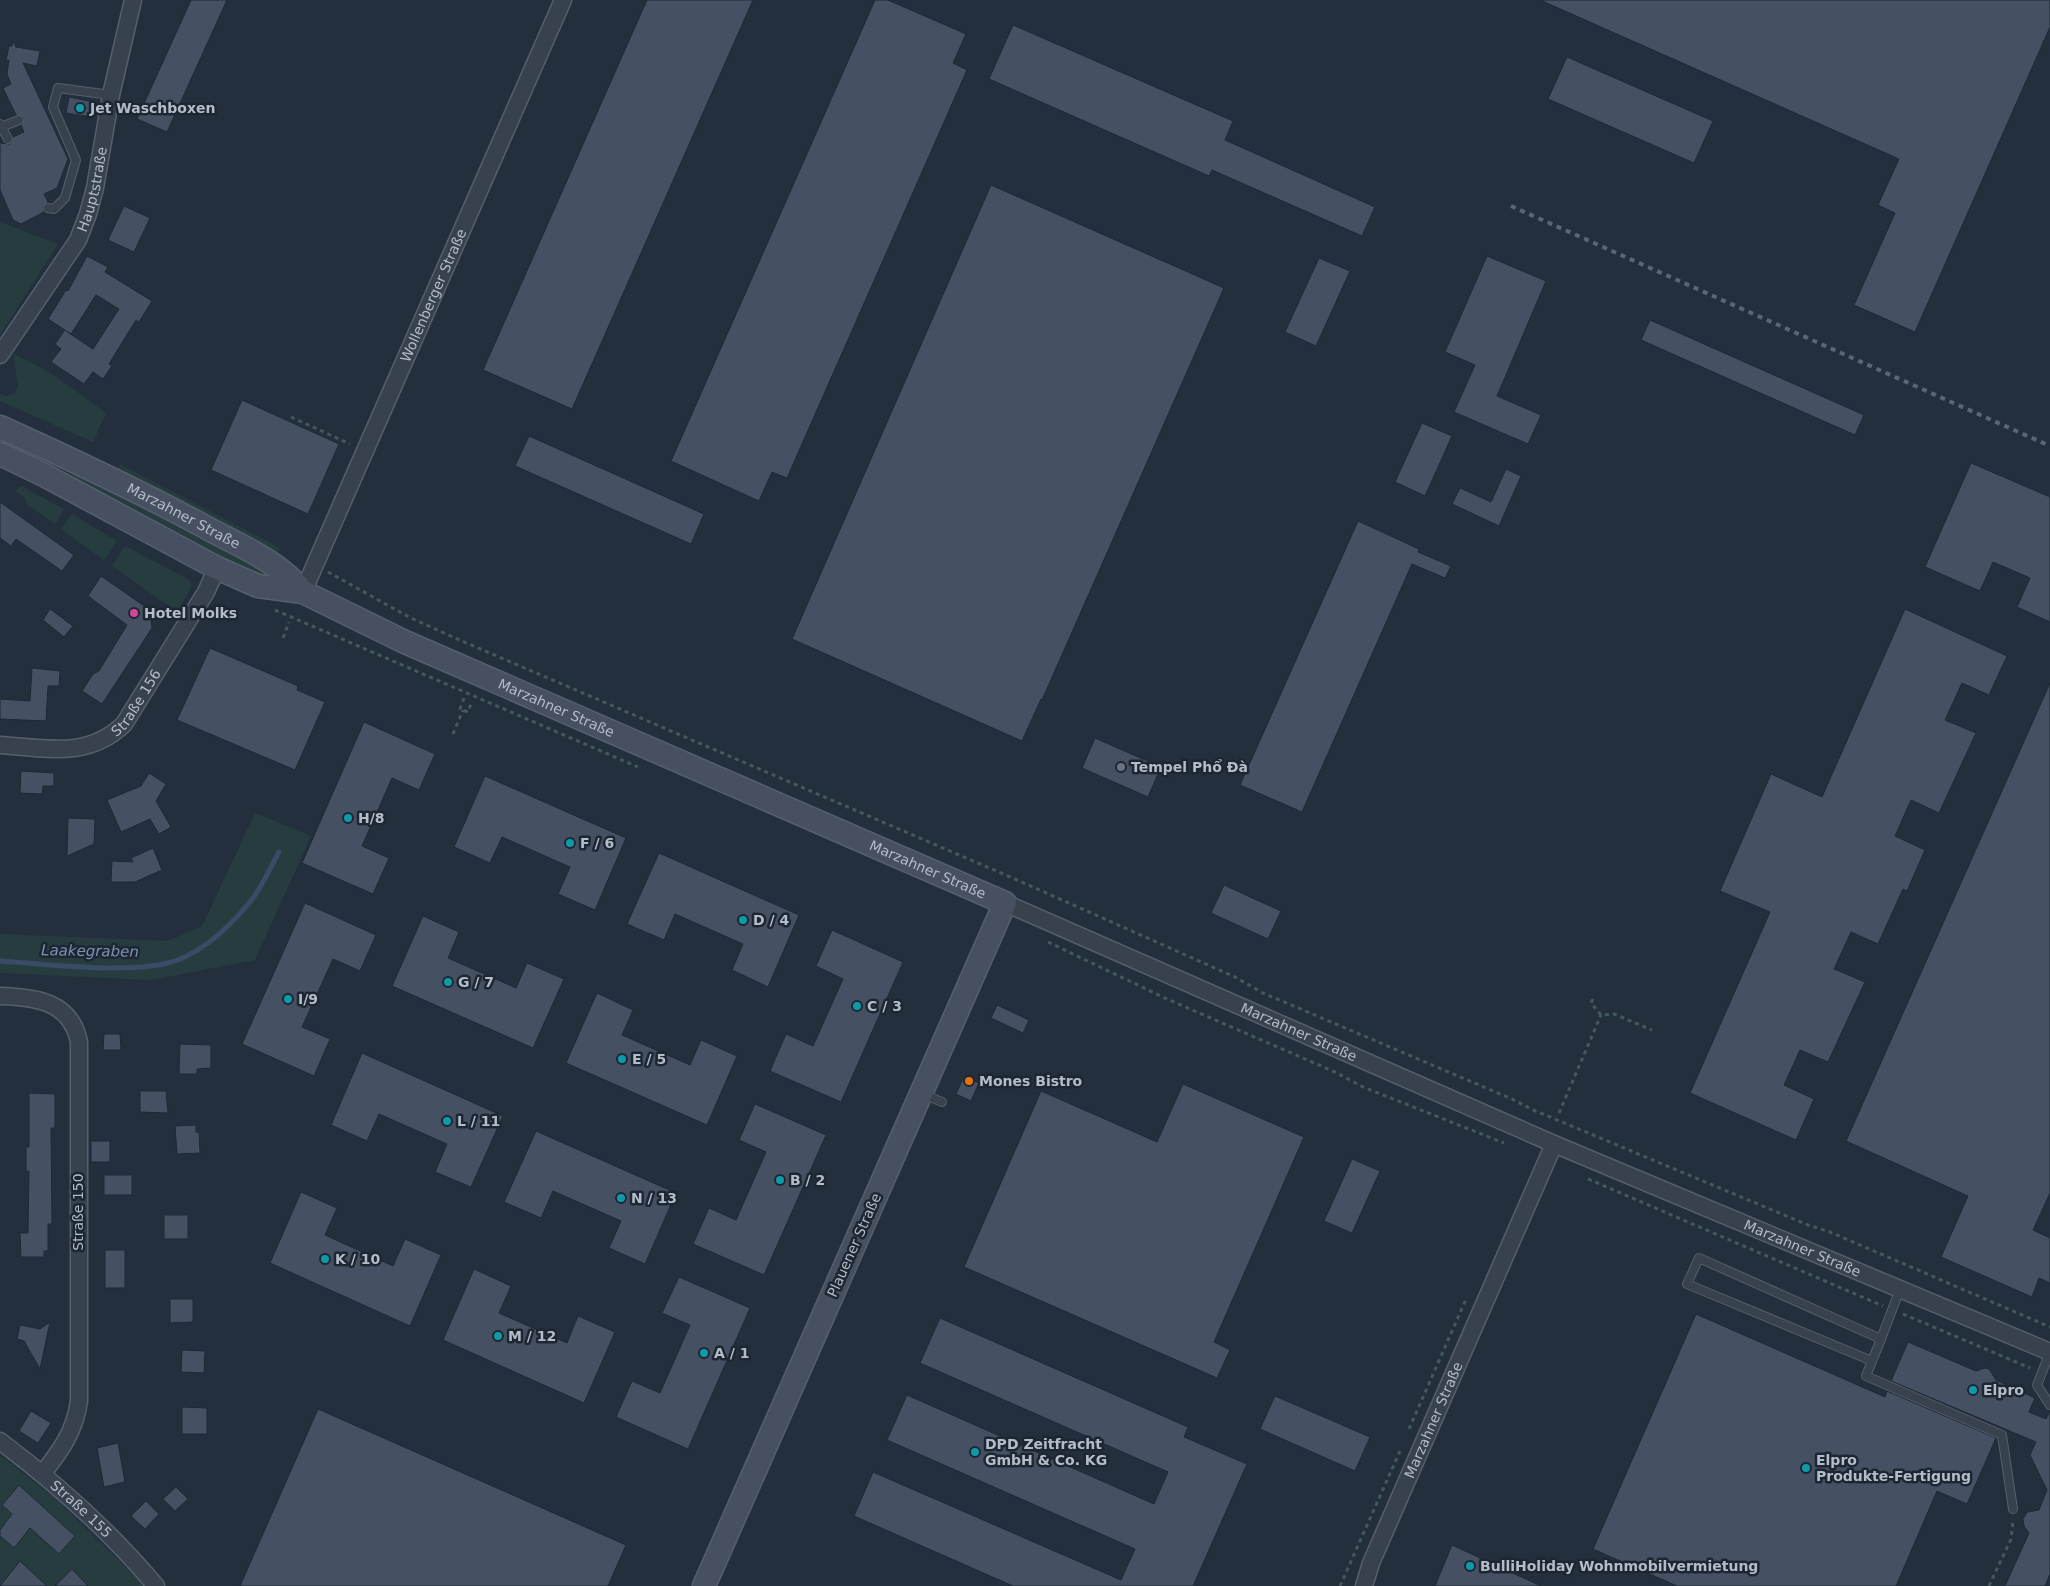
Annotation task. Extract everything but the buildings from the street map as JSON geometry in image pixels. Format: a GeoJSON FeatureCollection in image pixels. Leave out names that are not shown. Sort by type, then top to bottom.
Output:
{"type":"FeatureCollection","features":[{"type":"Feature","properties":{"kind":"street","name":"Hauptstraße"},"geometry":{"type":"LineString","coordinates":[[0,356],[59,270],[81,231],[95,188],[111,95],[133,0]]}},
{"type":"Feature","properties":{"kind":"street","name":"Wollenberger Straße"},"geometry":{"type":"LineString","coordinates":[[303,592],[563,0]]}},
{"type":"Feature","properties":{"kind":"street","name":"Marzahner Straße"},"geometry":{"type":"LineString","coordinates":[[0,427],[50,463],[217,568],[258,586],[303,592],[400,640],[1554,1144],[2050,1352]]}},
{"type":"Feature","properties":{"kind":"street","name":"Marzahner Straße"},"geometry":{"type":"LineString","coordinates":[[0,454],[50,463],[139,491],[269,561],[293,578],[303,592]]}},
{"type":"Feature","properties":{"kind":"street","name":"Straße 156"},"geometry":{"type":"LineString","coordinates":[[0,745],[67,750],[81,748],[106,740],[124,724],[196,608],[217,568]]}},
{"type":"Feature","properties":{"kind":"street","name":"Plauener Straße"},"geometry":{"type":"LineString","coordinates":[[704,1586],[932,1098],[1005,904]]}},
{"type":"Feature","properties":{"kind":"street","name":"Straße 150"},"geometry":{"type":"LineString","coordinates":[[0,996],[39,999],[54,1006],[68,1017],[77,1029],[79,1042],[79,1401],[77,1418],[71,1433],[43,1473]]}},
{"type":"Feature","properties":{"kind":"street","name":"Marzahner Straße"},"geometry":{"type":"LineString","coordinates":[[1364,1586],[1371,1563],[1554,1144]]}},
{"type":"Feature","properties":{"kind":"street","name":"Straße 155"},"geometry":{"type":"LineString","coordinates":[[0,1442],[43,1473],[131,1556],[156,1586]]}},
{"type":"Feature","properties":{"kind":"lane"},"geometry":{"type":"LineString","coordinates":[[48,208],[54,209],[65,198],[76,160],[53,106],[58,88],[111,95]]}},
{"type":"Feature","properties":{"kind":"lane"},"geometry":{"type":"LineString","coordinates":[[45,110],[53,106]]}},
{"type":"Feature","properties":{"kind":"lane"},"geometry":{"type":"LineString","coordinates":[[8,139],[1,125],[19,120]]}},
{"type":"Feature","properties":{"kind":"lane"},"geometry":{"type":"LineString","coordinates":[[1872,1361],[1687,1284],[1699,1258],[1881,1339]]}},
{"type":"Feature","properties":{"kind":"lane"},"geometry":{"type":"LineString","coordinates":[[1900,1289],[1866,1376],[2002,1435],[2013,1512]]}},
{"type":"Feature","properties":{"kind":"lane"},"geometry":{"type":"LineString","coordinates":[[2050,1352],[2037,1385],[2050,1405]]}},
{"type":"Feature","properties":{"kind":"path"},"geometry":{"type":"LineString","coordinates":[[291,417],[350,444]]}},
{"type":"Feature","properties":{"kind":"path"},"geometry":{"type":"LineString","coordinates":[[316,566],[408,617],[1015,880],[1235,977],[1263,993],[1512,1099],[1584,1132],[1808,1225],[1838,1235],[2050,1327]]}},
{"type":"Feature","properties":{"kind":"path"},"geometry":{"type":"LineString","coordinates":[[283,638],[289,622]]}},
{"type":"Feature","properties":{"kind":"path"},"geometry":{"type":"LineString","coordinates":[[464,698],[460,709],[468,712],[472,702]]}},
{"type":"Feature","properties":{"kind":"path"},"geometry":{"type":"LineString","coordinates":[[453,734],[463,710]]}},
{"type":"Feature","properties":{"kind":"path"},"geometry":{"type":"LineString","coordinates":[[1042,937],[1052,944],[1167,999],[1335,1072],[1363,1087],[1508,1144]]}},
{"type":"Feature","properties":{"kind":"path"},"geometry":{"type":"LineString","coordinates":[[1593,999],[1591,1003],[1601,1015]]}},
{"type":"Feature","properties":{"kind":"path"},"geometry":{"type":"LineString","coordinates":[[1601,1015],[1614,1014],[1652,1030]]}},
{"type":"Feature","properties":{"kind":"path"},"geometry":{"type":"LineString","coordinates":[[1559,1113],[1601,1015]]}},
{"type":"Feature","properties":{"kind":"path"},"geometry":{"type":"LineString","coordinates":[[1582,1176],[2041,1373]]}},
{"type":"Feature","properties":{"kind":"path"},"geometry":{"type":"LineString","coordinates":[[1989,1586],[2011,1539],[2013,1512]]}},
{"type":"Feature","properties":{"kind":"green space"},"geometry":{"type":"Polygon","coordinates":[[[0,222],[58,244],[0,335],[0,222]]]}},
{"type":"Feature","properties":{"kind":"green space"},"geometry":{"type":"Polygon","coordinates":[[[13,353],[54,375],[106,413],[93,442],[0,401],[0,394],[7,396],[14,394],[18,387],[13,353]]]}},
{"type":"Feature","properties":{"kind":"green space"},"geometry":{"type":"Polygon","coordinates":[[[120,464],[280,548],[278,553],[118,469],[120,464]]]}},
{"type":"Feature","properties":{"kind":"green space"},"geometry":{"type":"Polygon","coordinates":[[[73,470],[268,568],[264,577],[207,552],[80,482],[72,476],[73,470]]]}},
{"type":"Feature","properties":{"kind":"green space"},"geometry":{"type":"Polygon","coordinates":[[[21,486],[64,509],[55,524],[25,503],[26,499],[15,491],[21,486]]]}},
{"type":"Feature","properties":{"kind":"green space"},"geometry":{"type":"Polygon","coordinates":[[[72,514],[117,541],[104,560],[61,529],[72,514]]]}},
{"type":"Feature","properties":{"kind":"green space"},"geometry":{"type":"Polygon","coordinates":[[[125,546],[190,580],[191,588],[177,612],[112,566],[125,546]]]}},
{"type":"Feature","properties":{"kind":"green space"},"geometry":{"type":"Polygon","coordinates":[[[255,813],[311,836],[255,960],[151,980],[0,973],[0,934],[168,941],[202,926],[255,813]]]}},
{"type":"Feature","properties":{"kind":"green space"},"geometry":{"type":"Polygon","coordinates":[[[0,1455],[58,1501],[145,1586],[0,1586],[0,1455]]]}},
{"type":"Feature","properties":{"kind":"waterway","name":"Laakegraben"},"geometry":{"type":"LineString","coordinates":[[0,961],[62,966],[130,968],[168,963],[180,959],[203,947],[224,930],[242,911],[258,890],[279,852]]}},
{"type":"Feature","properties":{"kind":"railway"},"geometry":{"type":"LineString","coordinates":[[1511,206],[2050,446]]}},
{"type":"Feature","properties":{"kind":"place","name":"Jet Waschboxen"},"geometry":{"type":"Point","coordinates":[80,108]}},
{"type":"Feature","properties":{"kind":"place","name":"Hotel Molks"},"geometry":{"type":"Point","coordinates":[134,613]}},
{"type":"Feature","properties":{"kind":"place","name":"Tempel Phổ Đà"},"geometry":{"type":"Point","coordinates":[1121,767]}},
{"type":"Feature","properties":{"kind":"place","name":"H/8"},"geometry":{"type":"Point","coordinates":[348,818]}},
{"type":"Feature","properties":{"kind":"place","name":"F / 6"},"geometry":{"type":"Point","coordinates":[570,843]}},
{"type":"Feature","properties":{"kind":"place","name":"D / 4"},"geometry":{"type":"Point","coordinates":[743,920]}},
{"type":"Feature","properties":{"kind":"place","name":"G / 7"},"geometry":{"type":"Point","coordinates":[448,982]}},
{"type":"Feature","properties":{"kind":"place","name":"I/9"},"geometry":{"type":"Point","coordinates":[288,999]}},
{"type":"Feature","properties":{"kind":"place","name":"C / 3"},"geometry":{"type":"Point","coordinates":[857,1006]}},
{"type":"Feature","properties":{"kind":"place","name":"E / 5"},"geometry":{"type":"Point","coordinates":[622,1059]}},
{"type":"Feature","properties":{"kind":"place","name":"Mones Bistro"},"geometry":{"type":"Point","coordinates":[969,1081]}},
{"type":"Feature","properties":{"kind":"place","name":"L / 11"},"geometry":{"type":"Point","coordinates":[447,1121]}},
{"type":"Feature","properties":{"kind":"place","name":"B / 2"},"geometry":{"type":"Point","coordinates":[780,1180]}},
{"type":"Feature","properties":{"kind":"place","name":"N / 13"},"geometry":{"type":"Point","coordinates":[621,1198]}},
{"type":"Feature","properties":{"kind":"place","name":"K / 10"},"geometry":{"type":"Point","coordinates":[325,1259]}},
{"type":"Feature","properties":{"kind":"place","name":"M / 12"},"geometry":{"type":"Point","coordinates":[498,1336]}},
{"type":"Feature","properties":{"kind":"place","name":"A / 1"},"geometry":{"type":"Point","coordinates":[704,1353]}},
{"type":"Feature","properties":{"kind":"place","name":"Elpro"},"geometry":{"type":"Point","coordinates":[1973,1390]}},
{"type":"Feature","properties":{"kind":"place","name":"DPD Zeitfracht GmbH & Co. KG"},"geometry":{"type":"Point","coordinates":[975,1452]}},
{"type":"Feature","properties":{"kind":"place","name":"Elpro Produkte-Fertigung"},"geometry":{"type":"Point","coordinates":[1806,1468]}},
{"type":"Feature","properties":{"kind":"place","name":"BulliHoliday Wohnmobilvermietung"},"geometry":{"type":"Point","coordinates":[1470,1566]}}]}
